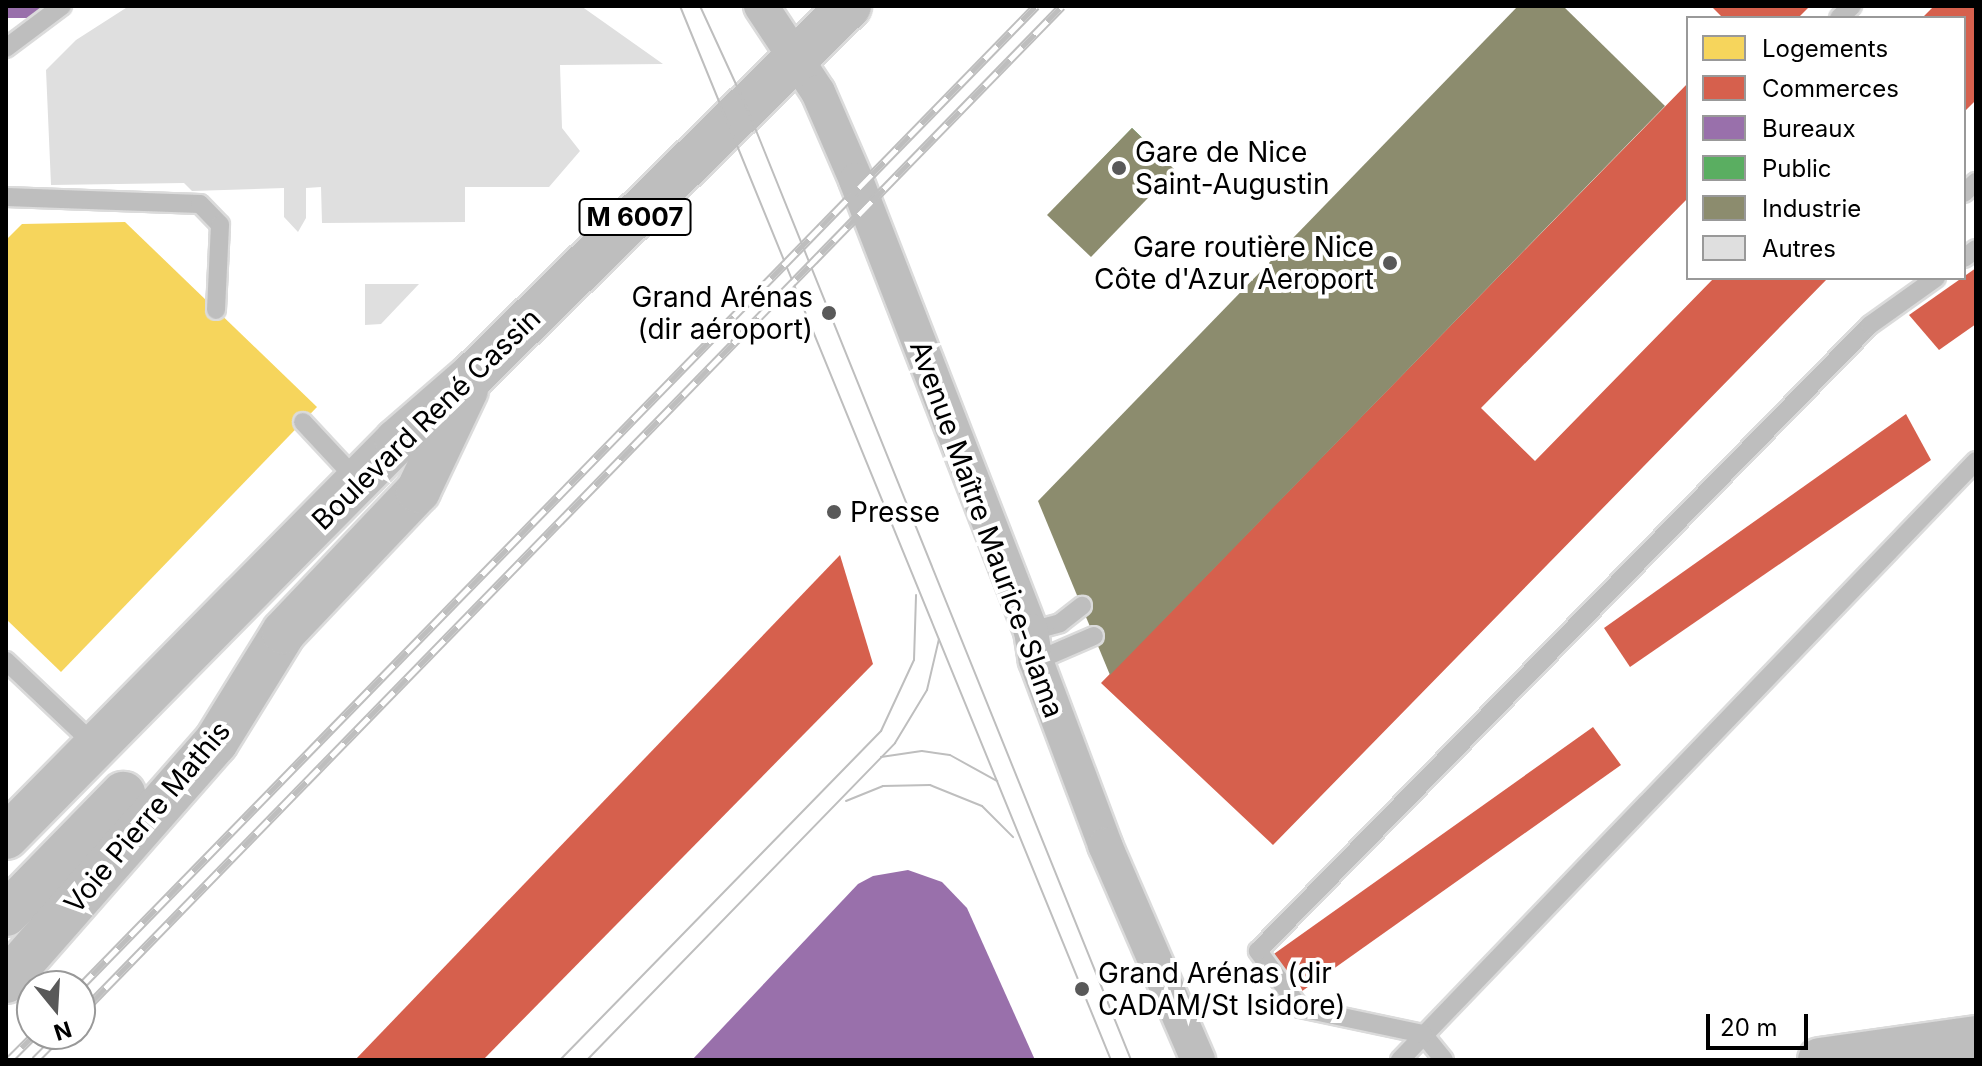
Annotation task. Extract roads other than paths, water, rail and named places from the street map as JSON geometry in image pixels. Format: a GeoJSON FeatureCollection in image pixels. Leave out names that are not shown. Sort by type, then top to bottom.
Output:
{"type":"FeatureCollection","features":[{"type":"Feature","properties":{"kind":"main road","name":"Boulevard René Cassin"},"geometry":{"type":"LineString","coordinates":[[6,837],[98,748],[358,481],[473,375],[798,60],[849,6]]}},
{"type":"Feature","properties":{"kind":"main road","name":"Voie Pierre Mathis"},"geometry":{"type":"LineString","coordinates":[[6,981],[216,742],[284,632],[418,491],[473,375]]}},
{"type":"Feature","properties":{"kind":"main road"},"geometry":{"type":"LineString","coordinates":[[6,914],[123,794]]}},
{"type":"Feature","properties":{"kind":"main road"},"geometry":{"type":"LineString","coordinates":[[1820,1060],[1976,1038]]}},
{"type":"Feature","properties":{"kind":"street","name":"Avenue Maître Maurice-Slama"},"geometry":{"type":"LineString","coordinates":[[761,6],[798,60],[856,180],[1034,646],[1105,845],[1198,1060]]}},
{"type":"Feature","properties":{"kind":"lane"},"geometry":{"type":"LineString","coordinates":[[6,48],[62,6]]}},
{"type":"Feature","properties":{"kind":"lane"},"geometry":{"type":"LineString","coordinates":[[6,197],[200,204],[220,225],[216,310]]}},
{"type":"Feature","properties":{"kind":"lane"},"geometry":{"type":"LineString","coordinates":[[1444,1060],[1423,1034],[1300,1008],[1258,951],[1870,325],[1933,280]]}},
{"type":"Feature","properties":{"kind":"lane"},"geometry":{"type":"LineString","coordinates":[[303,422],[358,481]]}},
{"type":"Feature","properties":{"kind":"lane"},"geometry":{"type":"LineString","coordinates":[[1400,1060],[1976,461]]}},
{"type":"Feature","properties":{"kind":"lane"},"geometry":{"type":"LineString","coordinates":[[1034,646],[1082,606]]}},
{"type":"Feature","properties":{"kind":"lane"},"geometry":{"type":"LineString","coordinates":[[1034,646],[1094,636]]}},
{"type":"Feature","properties":{"kind":"lane"},"geometry":{"type":"LineString","coordinates":[[6,661],[98,748]]}},
{"type":"Feature","properties":{"kind":"tram line"},"geometry":{"type":"LineString","coordinates":[[680,6],[1111,1060]]}},
{"type":"Feature","properties":{"kind":"tram line"},"geometry":{"type":"LineString","coordinates":[[700,6],[747,108],[1131,1060]]}},
{"type":"Feature","properties":{"kind":"tram line"},"geometry":{"type":"LineString","coordinates":[[560,1060],[881,731],[914,660],[916,595]]}},
{"type":"Feature","properties":{"kind":"tram line"},"geometry":{"type":"LineString","coordinates":[[587,1060],[895,743],[927,690],[939,639]]}},
{"type":"Feature","properties":{"kind":"tram line"},"geometry":{"type":"LineString","coordinates":[[881,757],[922,751],[950,755],[997,781]]}},
{"type":"Feature","properties":{"kind":"tram line"},"geometry":{"type":"LineString","coordinates":[[846,801],[883,786],[930,785],[982,806],[1013,837]]}},
{"type":"Feature","properties":{"kind":"railway"},"geometry":{"type":"LineString","coordinates":[[96,971],[1036,6]]}},
{"type":"Feature","properties":{"kind":"railway"},"geometry":{"type":"LineString","coordinates":[[96,998],[1062,6]]}},
{"type":"Feature","properties":{"kind":"railway"},"geometry":{"type":"LineString","coordinates":[[9,1060],[19,1050]]}},
{"type":"Feature","properties":{"kind":"railway"},"geometry":{"type":"LineString","coordinates":[[35,1060],[45,1050]]}},
{"type":"Feature","properties":{"kind":"place","name":"Gare de Nice Saint-Augustin"},"geometry":{"type":"Point","coordinates":[1119,168]}},
{"type":"Feature","properties":{"kind":"place","name":"Gare routière Nice Côte d'Azur Aeroport"},"geometry":{"type":"Point","coordinates":[1390,263]}},
{"type":"Feature","properties":{"kind":"place","name":"Grand Arénas (dir aéroport)"},"geometry":{"type":"Point","coordinates":[829,313]}},
{"type":"Feature","properties":{"kind":"place","name":"Presse"},"geometry":{"type":"Point","coordinates":[834,512]}},
{"type":"Feature","properties":{"kind":"place","name":"Grand Arénas (dir CADAM/St Isidore)"},"geometry":{"type":"Point","coordinates":[1082,989]}}]}
